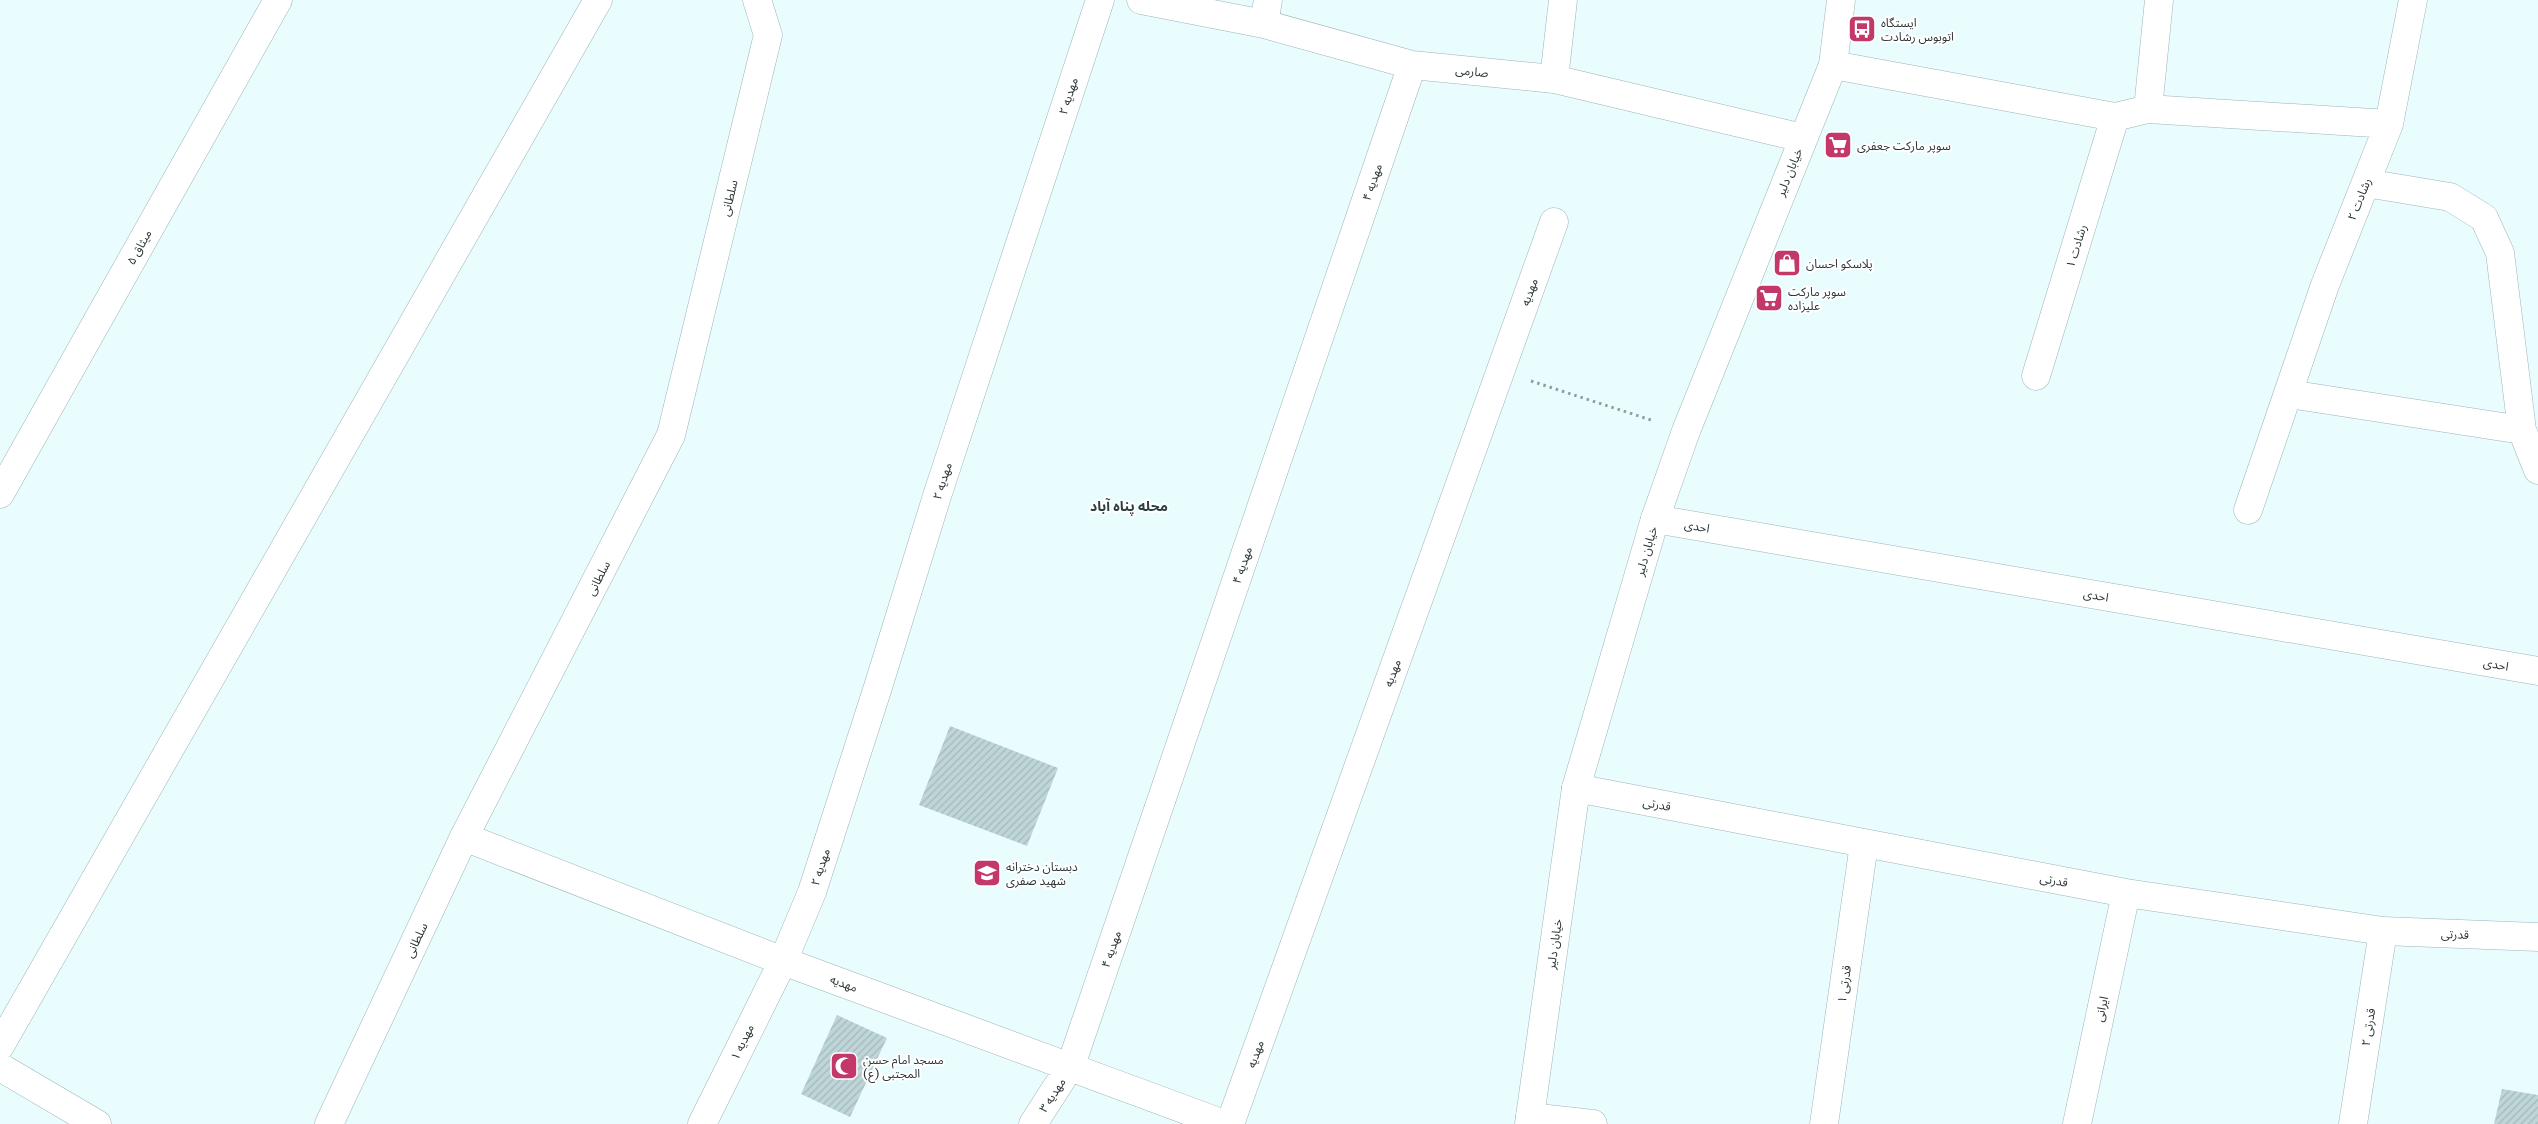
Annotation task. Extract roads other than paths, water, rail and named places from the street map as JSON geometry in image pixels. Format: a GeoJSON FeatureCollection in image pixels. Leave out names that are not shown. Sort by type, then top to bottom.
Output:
{"type":"FeatureCollection","features":[{"type":"Feature","properties":{"kind":"street","name":"میثاق ۵"},"geometry":{"type":"LineString","coordinates":[[0,494],[278,0]]}},
{"type":"Feature","properties":{"kind":"street"},"geometry":{"type":"LineString","coordinates":[[0,1046],[598,0]]}},
{"type":"Feature","properties":{"kind":"street","name":"سلطانی"},"geometry":{"type":"LineString","coordinates":[[329,1124],[464,837],[672,436],[768,34],[757,0]]}},
{"type":"Feature","properties":{"kind":"street","name":"مهدیه ۲"},"geometry":{"type":"LineString","coordinates":[[783,960],[812,892],[940,487],[1100,0]]}},
{"type":"Feature","properties":{"kind":"street","name":"صارمی"},"geometry":{"type":"LineString","coordinates":[[1141,0],[1266,12],[1412,65],[1554,79],[1803,138]]}},
{"type":"Feature","properties":{"kind":"street"},"geometry":{"type":"LineString","coordinates":[[1554,79],[1563,0]]}},
{"type":"Feature","properties":{"kind":"street","name":"خیابان دلیر"},"geometry":{"type":"LineString","coordinates":[[1530,1120],[1576,788],[1655,519],[1686,431],[1833,65],[1842,0]]}},
{"type":"Feature","properties":{"kind":"street"},"geometry":{"type":"LineString","coordinates":[[2148,109],[2159,0]]}},
{"type":"Feature","properties":{"kind":"street","name":"رشادت ۲"},"geometry":{"type":"LineString","coordinates":[[2248,510],[2325,286],[2389,124],[2413,0]]}},
{"type":"Feature","properties":{"kind":"street","name":"مهدیه ۴"},"geometry":{"type":"LineString","coordinates":[[1071,1066],[1412,65]]}},
{"type":"Feature","properties":{"kind":"street"},"geometry":{"type":"LineString","coordinates":[[1833,65],[2116,117],[2148,109],[2389,124]]}},
{"type":"Feature","properties":{"kind":"street","name":"رشادت ۱"},"geometry":{"type":"LineString","coordinates":[[2036,376],[2116,117]]}},
{"type":"Feature","properties":{"kind":"street"},"geometry":{"type":"LineString","coordinates":[[2366,183],[2450,197],[2484,218],[2500,253],[2522,430],[2538,470]]}},
{"type":"Feature","properties":{"kind":"street","name":"مهدیه"},"geometry":{"type":"LineString","coordinates":[[1230,1124],[1554,222]]}},
{"type":"Feature","properties":{"kind":"street"},"geometry":{"type":"LineString","coordinates":[[2289,394],[2522,430]]}},
{"type":"Feature","properties":{"kind":"street","name":"احدی"},"geometry":{"type":"LineString","coordinates":[[1655,519],[2538,671]]}},
{"type":"Feature","properties":{"kind":"street","name":"قدرتی"},"geometry":{"type":"LineString","coordinates":[[1576,788],[2126,893],[2383,931],[2538,937]]}},
{"type":"Feature","properties":{"kind":"street","name":"مهدیه"},"geometry":{"type":"LineString","coordinates":[[464,837],[783,960],[1224,1124]]}},
{"type":"Feature","properties":{"kind":"street","name":"قدرتی ۱"},"geometry":{"type":"LineString","coordinates":[[1824,1124],[1864,844]]}},
{"type":"Feature","properties":{"kind":"street","name":"ایرانی"},"geometry":{"type":"LineString","coordinates":[[2077,1124],[2126,893]]}},
{"type":"Feature","properties":{"kind":"street","name":"قدرتی ۲"},"geometry":{"type":"LineString","coordinates":[[2353,1124],[2383,931]]}},
{"type":"Feature","properties":{"kind":"street","name":"مهدیه ۱"},"geometry":{"type":"LineString","coordinates":[[702,1124],[783,960]]}},
{"type":"Feature","properties":{"kind":"street","name":"مهدیه ۳"},"geometry":{"type":"LineString","coordinates":[[1033,1124],[1071,1066]]}},
{"type":"Feature","properties":{"kind":"street"},"geometry":{"type":"LineString","coordinates":[[0,1067],[97,1124]]}},
{"type":"Feature","properties":{"kind":"street"},"geometry":{"type":"LineString","coordinates":[[1530,1120],[1593,1124]]}},
{"type":"Feature","properties":{"kind":"place","name":"ایستگاه اتوبوس رشادت"},"geometry":{"type":"Point","coordinates":[1862,29]}},
{"type":"Feature","properties":{"kind":"place","name":"سوپر مارکت جعفری"},"geometry":{"type":"Point","coordinates":[1838,145]}},
{"type":"Feature","properties":{"kind":"place","name":"پلاسکو احسان"},"geometry":{"type":"Point","coordinates":[1787,263]}},
{"type":"Feature","properties":{"kind":"place","name":"سوپر مارکت علیزاده"},"geometry":{"type":"Point","coordinates":[1769,298]}},
{"type":"Feature","properties":{"kind":"place","name":"دبستان دخترانه شهید صفری"},"geometry":{"type":"Point","coordinates":[987,873]}},
{"type":"Feature","properties":{"kind":"place","name":"مسجد امام حسن المجتبی (ع)"},"geometry":{"type":"Point","coordinates":[844,1066]}},
{"type":"Feature","properties":{"kind":"district","name":"محله پناه آباد"},"geometry":{"type":"Point","coordinates":[1129,506]}}]}
